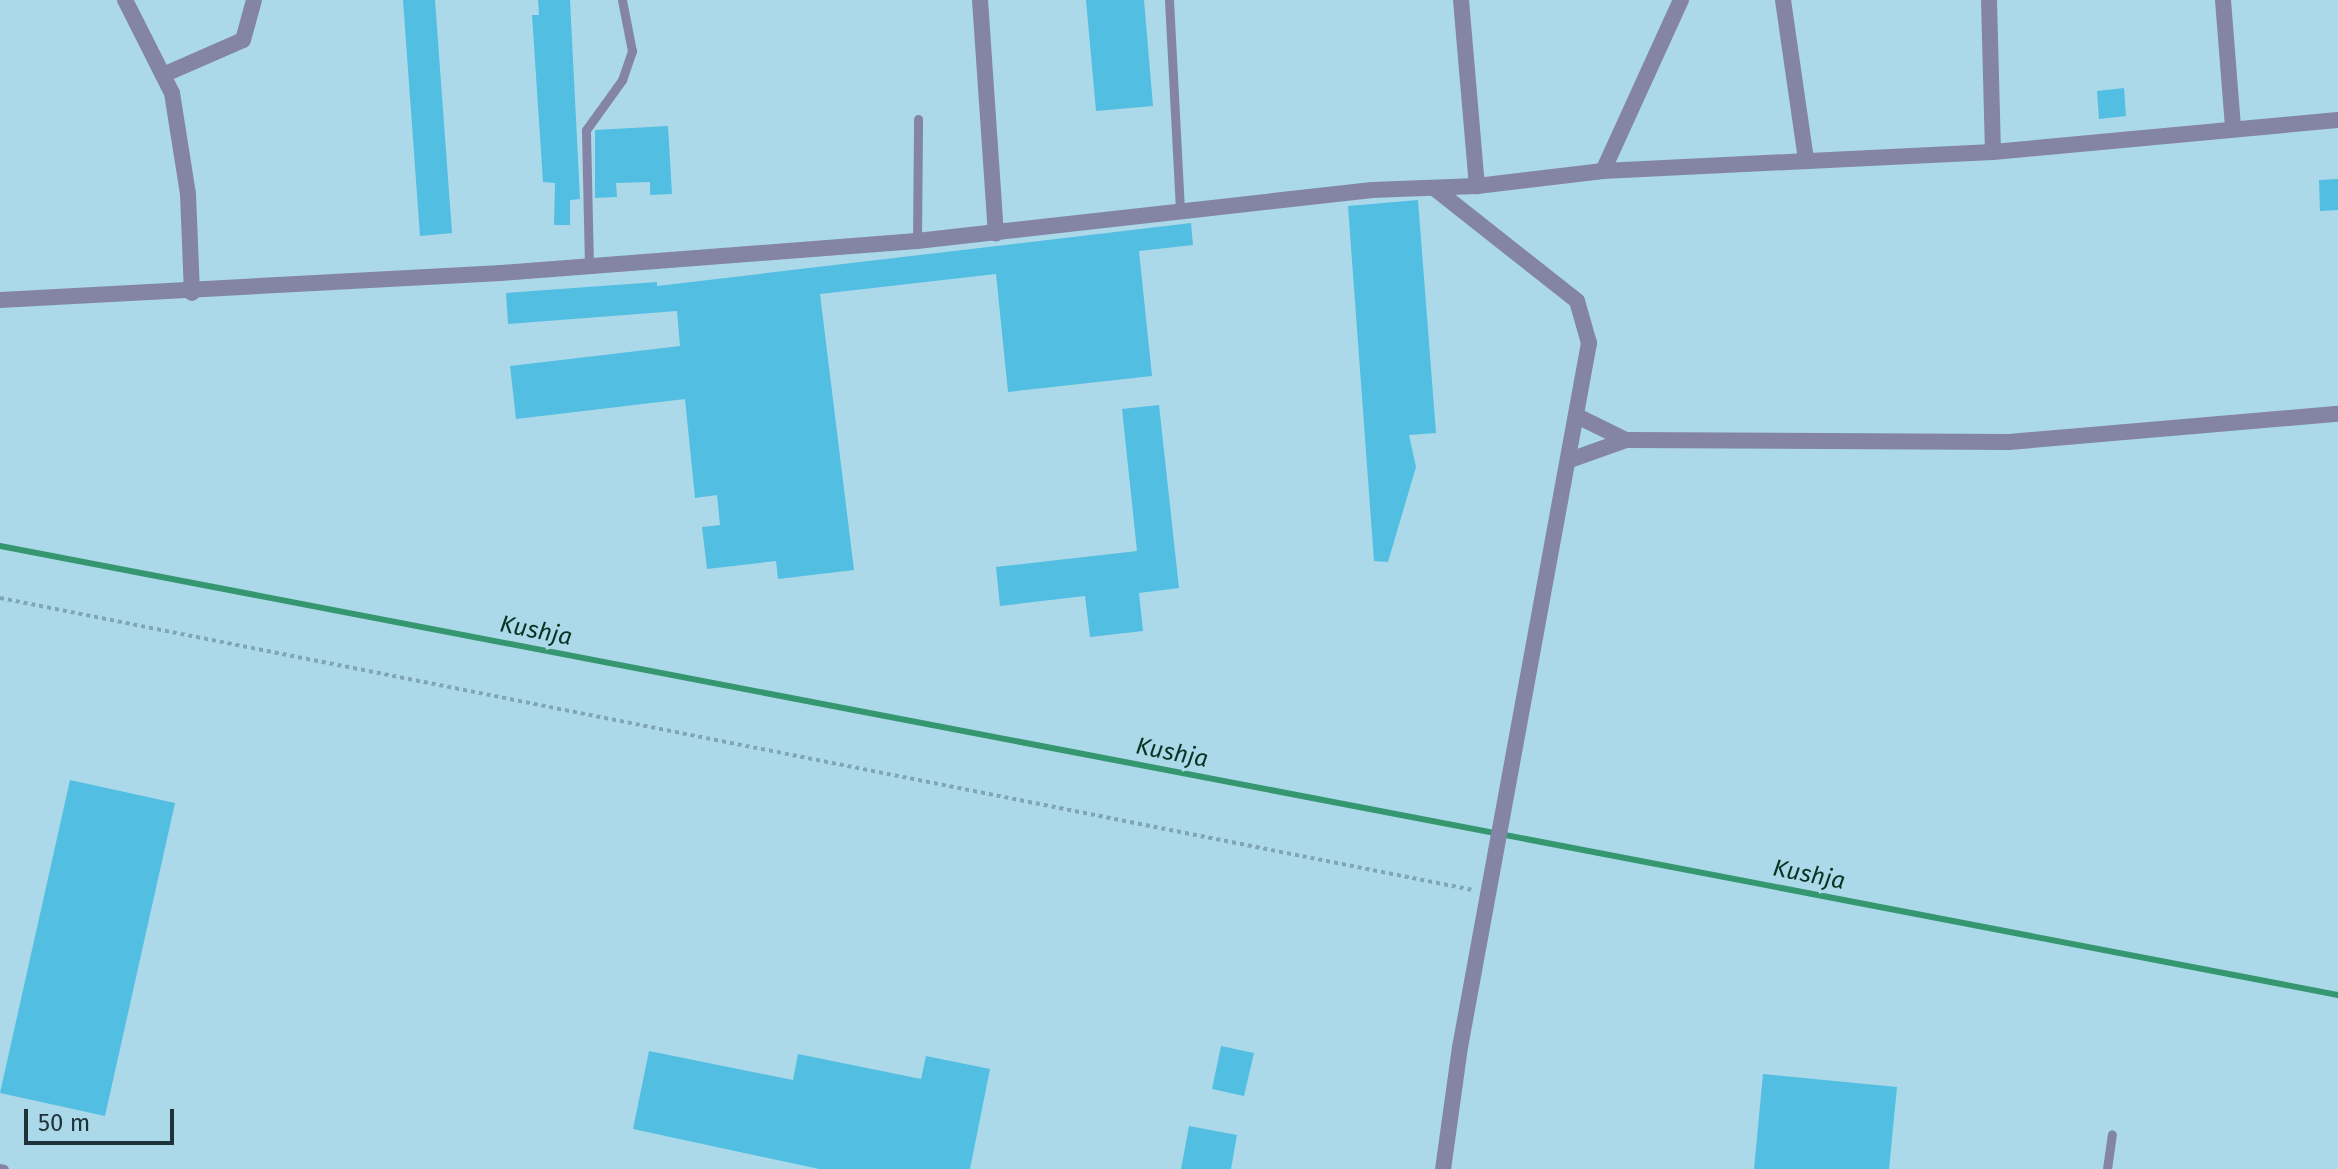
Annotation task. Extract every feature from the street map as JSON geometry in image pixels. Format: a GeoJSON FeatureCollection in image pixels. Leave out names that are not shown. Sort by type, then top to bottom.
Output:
{"type":"FeatureCollection","features":[{"type":"Feature","properties":{"kind":"street"},"geometry":{"type":"LineString","coordinates":[[125,0],[172,93],[188,194],[192,293]]}},
{"type":"Feature","properties":{"kind":"street"},"geometry":{"type":"LineString","coordinates":[[163,75],[243,40],[254,0]]}},
{"type":"Feature","properties":{"kind":"street"},"geometry":{"type":"LineString","coordinates":[[980,0],[996,233]]}},
{"type":"Feature","properties":{"kind":"street"},"geometry":{"type":"LineString","coordinates":[[1461,0],[1477,186]]}},
{"type":"Feature","properties":{"kind":"street"},"geometry":{"type":"LineString","coordinates":[[1603,171],[1681,0]]}},
{"type":"Feature","properties":{"kind":"street"},"geometry":{"type":"LineString","coordinates":[[1783,0],[1806,159]]}},
{"type":"Feature","properties":{"kind":"street"},"geometry":{"type":"LineString","coordinates":[[1989,0],[1993,152]]}},
{"type":"Feature","properties":{"kind":"street"},"geometry":{"type":"LineString","coordinates":[[2223,0],[2233,127]]}},
{"type":"Feature","properties":{"kind":"street"},"geometry":{"type":"LineString","coordinates":[[0,300],[192,293],[917,241],[1180,211],[1477,186],[1603,171],[1993,152],[2233,127],[2338,120]]}},
{"type":"Feature","properties":{"kind":"street"},"geometry":{"type":"LineString","coordinates":[[1434,188],[1577,301],[1589,343],[1579,417],[1491,874],[1443,1169]]}},
{"type":"Feature","properties":{"kind":"street"},"geometry":{"type":"LineString","coordinates":[[1570,460],[1626,440],[2009,442],[2338,414]]}},
{"type":"Feature","properties":{"kind":"street"},"geometry":{"type":"LineString","coordinates":[[1579,417],[1626,440]]}},
{"type":"Feature","properties":{"kind":"lane"},"geometry":{"type":"LineString","coordinates":[[589,265],[586,130],[622,80],[632,51],[622,0]]}},
{"type":"Feature","properties":{"kind":"lane"},"geometry":{"type":"LineString","coordinates":[[1169,0],[1180,211]]}},
{"type":"Feature","properties":{"kind":"lane"},"geometry":{"type":"LineString","coordinates":[[917,241],[918,119]]}},
{"type":"Feature","properties":{"kind":"lane"},"geometry":{"type":"LineString","coordinates":[[2107,1169],[2112,1134]]}},
{"type":"Feature","properties":{"kind":"path"},"geometry":{"type":"LineString","coordinates":[[0,598],[1488,893]]}},
{"type":"Feature","properties":{"kind":"building"},"geometry":{"type":"Polygon","coordinates":[[[403,0],[435,0],[452,233],[420,236],[403,0]]]}},
{"type":"Feature","properties":{"kind":"building"},"geometry":{"type":"Polygon","coordinates":[[[538,0],[570,0],[580,199],[570,200],[570,225],[554,225],[555,183],[543,182],[532,15],[539,15],[538,0]]]}},
{"type":"Feature","properties":{"kind":"building"},"geometry":{"type":"Polygon","coordinates":[[[1086,0],[1144,0],[1153,106],[1096,111],[1086,0]]]}},
{"type":"Feature","properties":{"kind":"building"},"geometry":{"type":"Polygon","coordinates":[[[2124,88],[2126,116],[2099,119],[2097,91],[2124,88]]]}},
{"type":"Feature","properties":{"kind":"building"},"geometry":{"type":"Polygon","coordinates":[[[668,126],[672,194],[650,195],[650,182],[616,183],[617,197],[595,198],[595,130],[668,126]]]}},
{"type":"Feature","properties":{"kind":"building"},"geometry":{"type":"Polygon","coordinates":[[[2338,179],[2338,210],[2320,211],[2319,180],[2338,179]]]}},
{"type":"Feature","properties":{"kind":"building"},"geometry":{"type":"Polygon","coordinates":[[[1418,200],[1436,433],[1409,435],[1416,467],[1388,562],[1374,561],[1348,206],[1418,200]]]}},
{"type":"Feature","properties":{"kind":"building"},"geometry":{"type":"Polygon","coordinates":[[[1191,223],[1193,245],[1139,251],[1152,376],[1008,392],[996,274],[820,294],[854,570],[778,579],[776,561],[707,569],[702,527],[720,525],[717,495],[695,498],[685,399],[516,419],[510,366],[680,346],[677,311],[508,324],[506,293],[657,282],[657,286],[1191,223]]]}},
{"type":"Feature","properties":{"kind":"building"},"geometry":{"type":"Polygon","coordinates":[[[1159,405],[1179,588],[1139,593],[1143,631],[1090,637],[1085,596],[1000,606],[996,567],[1137,551],[1122,409],[1159,405]]]}},
{"type":"Feature","properties":{"kind":"building"},"geometry":{"type":"Polygon","coordinates":[[[70,780],[175,803],[105,1116],[0,1093],[70,780]]]}},
{"type":"Feature","properties":{"kind":"building"},"geometry":{"type":"Polygon","coordinates":[[[1221,1046],[1254,1053],[1244,1096],[1212,1089],[1221,1046]]]}},
{"type":"Feature","properties":{"kind":"building"},"geometry":{"type":"Polygon","coordinates":[[[649,1051],[793,1080],[798,1054],[921,1079],[926,1056],[990,1069],[970,1169],[819,1169],[633,1129],[649,1051]]]}},
{"type":"Feature","properties":{"kind":"building"},"geometry":{"type":"Polygon","coordinates":[[[1763,1074],[1897,1087],[1889,1169],[1754,1169],[1763,1074]]]}},
{"type":"Feature","properties":{"kind":"building"},"geometry":{"type":"Polygon","coordinates":[[[1189,1126],[1237,1135],[1231,1169],[1181,1169],[1189,1126]]]}},
{"type":"Feature","properties":{"kind":"waterway","name":"Kushja"},"geometry":{"type":"LineString","coordinates":[[0,546],[2338,995]]}}]}
